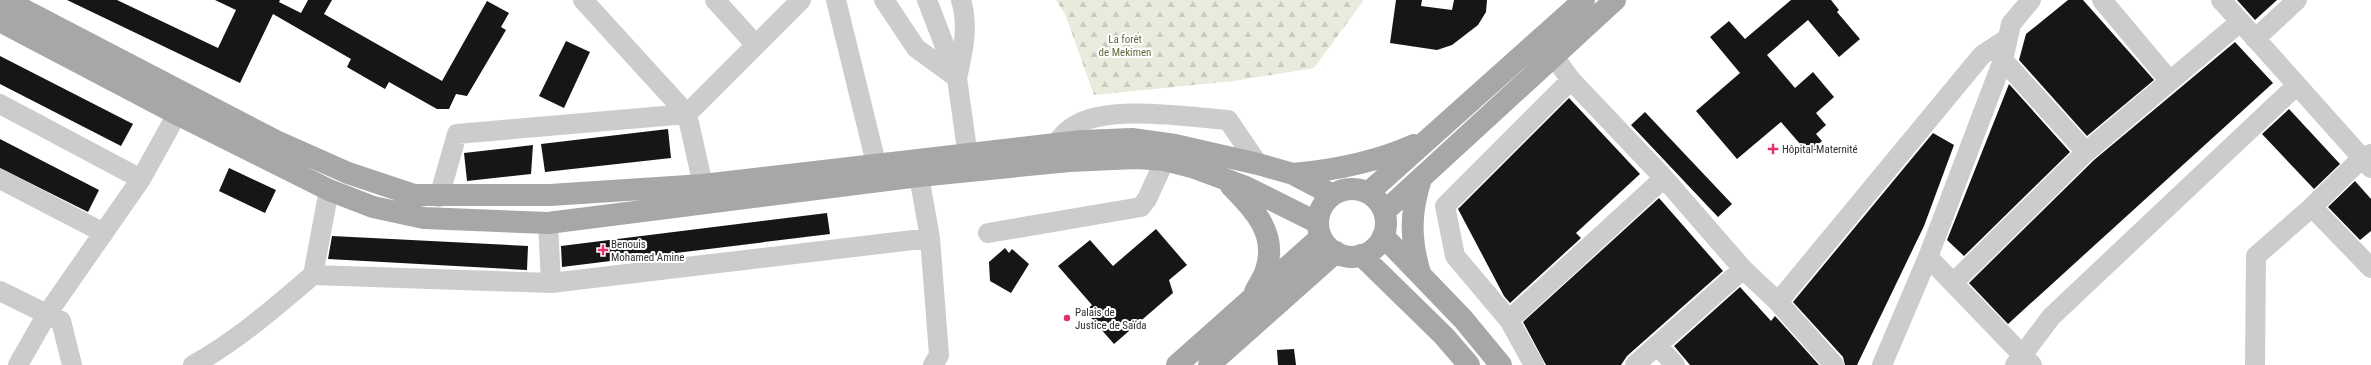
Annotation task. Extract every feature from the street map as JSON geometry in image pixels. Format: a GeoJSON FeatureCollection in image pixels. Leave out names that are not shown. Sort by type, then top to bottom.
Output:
{"type":"FeatureCollection","features":[{"type":"Feature","properties":{"kind":"main road"},"geometry":{"type":"LineString","coordinates":[[5,0],[276,141],[348,173],[414,195],[439,197],[550,196],[703,185],[876,164],[1136,158],[1166,160],[1192,167],[1228,182],[1246,187],[1325,237],[1348,256],[1361,255],[1372,250],[1383,236],[1385,227],[1384,212],[1378,201],[1368,193],[1346,190],[1333,196],[1321,210],[1325,237]]}},
{"type":"Feature","properties":{"kind":"main road"},"geometry":{"type":"LineString","coordinates":[[1368,193],[1584,0]]}},
{"type":"Feature","properties":{"kind":"main road"},"geometry":{"type":"LineString","coordinates":[[1384,212],[1615,0]]}},
{"type":"Feature","properties":{"kind":"main road"},"geometry":{"type":"LineString","coordinates":[[0,21],[177,114],[328,190],[373,206],[424,218],[548,223],[919,176],[968,163],[1054,145],[1132,139],[1175,145],[1258,164],[1293,174],[1333,196]]}},
{"type":"Feature","properties":{"kind":"main road"},"geometry":{"type":"LineString","coordinates":[[1293,174],[1349,166],[1376,159],[1428,138]]}},
{"type":"Feature","properties":{"kind":"main road"},"geometry":{"type":"LineString","coordinates":[[1421,179],[1412,216],[1412,236],[1421,274]]}},
{"type":"Feature","properties":{"kind":"main road"},"geometry":{"type":"LineString","coordinates":[[1228,182],[1255,210],[1261,221],[1268,245],[1266,271],[1249,303]]}},
{"type":"Feature","properties":{"kind":"main road"},"geometry":{"type":"LineString","coordinates":[[1383,236],[1463,319],[1501,365]]}},
{"type":"Feature","properties":{"kind":"main road"},"geometry":{"type":"LineString","coordinates":[[1177,365],[1325,237]]}},
{"type":"Feature","properties":{"kind":"main road"},"geometry":{"type":"LineString","coordinates":[[1209,365],[1325,237]]}},
{"type":"Feature","properties":{"kind":"main road"},"geometry":{"type":"LineString","coordinates":[[1361,255],[1444,336],[1469,365]]}},
{"type":"Feature","properties":{"kind":"street"},"geometry":{"type":"LineString","coordinates":[[583,0],[687,114],[703,185]]}},
{"type":"Feature","properties":{"kind":"street"},"geometry":{"type":"LineString","coordinates":[[715,0],[756,45]]}},
{"type":"Feature","properties":{"kind":"street"},"geometry":{"type":"LineString","coordinates":[[439,197],[457,134],[687,114],[801,0]]}},
{"type":"Feature","properties":{"kind":"street"},"geometry":{"type":"LineString","coordinates":[[836,0],[876,164]]}},
{"type":"Feature","properties":{"kind":"street"},"geometry":{"type":"LineString","coordinates":[[884,0],[916,48],[957,78]]}},
{"type":"Feature","properties":{"kind":"street"},"geometry":{"type":"LineString","coordinates":[[927,0],[957,78],[968,163]]}},
{"type":"Feature","properties":{"kind":"street"},"geometry":{"type":"LineString","coordinates":[[957,78],[964,44],[964,11],[961,0]]}},
{"type":"Feature","properties":{"kind":"street"},"geometry":{"type":"LineString","coordinates":[[1882,365],[1928,257],[2003,60],[2011,24],[2031,0]]}},
{"type":"Feature","properties":{"kind":"street"},"geometry":{"type":"LineString","coordinates":[[2102,0],[2169,80]]}},
{"type":"Feature","properties":{"kind":"street"},"geometry":{"type":"LineString","coordinates":[[2221,0],[2297,85],[2368,160],[2256,256],[2254,365]]}},
{"type":"Feature","properties":{"kind":"street"},"geometry":{"type":"LineString","coordinates":[[2255,38],[2297,0]]}},
{"type":"Feature","properties":{"kind":"street"},"geometry":{"type":"LineString","coordinates":[[1954,282],[2086,152],[2169,80],[2240,22]]}},
{"type":"Feature","properties":{"kind":"street"},"geometry":{"type":"LineString","coordinates":[[1540,38],[1571,80],[1664,178],[1743,269],[1778,302],[1834,365]]}},
{"type":"Feature","properties":{"kind":"street"},"geometry":{"type":"LineString","coordinates":[[1778,302],[1982,55],[2008,38]]}},
{"type":"Feature","properties":{"kind":"street"},"geometry":{"type":"LineString","coordinates":[[2003,60],[2086,152]]}},
{"type":"Feature","properties":{"kind":"street"},"geometry":{"type":"LineString","coordinates":[[1534,365],[1509,320],[1455,256],[1446,206],[1571,80]]}},
{"type":"Feature","properties":{"kind":"street"},"geometry":{"type":"LineString","coordinates":[[1928,257],[1954,282],[2023,361],[2051,317],[2297,85]]}},
{"type":"Feature","properties":{"kind":"street"},"geometry":{"type":"LineString","coordinates":[[0,104],[141,179]]}},
{"type":"Feature","properties":{"kind":"street"},"geometry":{"type":"LineString","coordinates":[[1054,145],[1074,126],[1092,118],[1142,113],[1228,120],[1258,164]]}},
{"type":"Feature","properties":{"kind":"street"},"geometry":{"type":"LineString","coordinates":[[18,365],[47,314],[141,179],[177,114]]}},
{"type":"Feature","properties":{"kind":"street"},"geometry":{"type":"LineString","coordinates":[[988,233],[1141,207],[1147,199],[1166,160]]}},
{"type":"Feature","properties":{"kind":"street"},"geometry":{"type":"LineString","coordinates":[[919,176],[930,238],[940,355],[933,365]]}},
{"type":"Feature","properties":{"kind":"street"},"geometry":{"type":"LineString","coordinates":[[1509,320],[1664,178]]}},
{"type":"Feature","properties":{"kind":"street"},"geometry":{"type":"LineString","coordinates":[[0,179],[104,233]]}},
{"type":"Feature","properties":{"kind":"street"},"geometry":{"type":"LineString","coordinates":[[193,365],[212,354],[262,317],[313,275],[328,190]]}},
{"type":"Feature","properties":{"kind":"street"},"geometry":{"type":"LineString","coordinates":[[2312,207],[2371,268]]}},
{"type":"Feature","properties":{"kind":"street"},"geometry":{"type":"LineString","coordinates":[[548,223],[551,283]]}},
{"type":"Feature","properties":{"kind":"street"},"geometry":{"type":"LineString","coordinates":[[313,275],[551,283],[930,238]]}},
{"type":"Feature","properties":{"kind":"street"},"geometry":{"type":"LineString","coordinates":[[1635,365],[1743,269]]}},
{"type":"Feature","properties":{"kind":"street"},"geometry":{"type":"LineString","coordinates":[[0,291],[61,321],[72,365]]}},
{"type":"Feature","properties":{"kind":"street"},"geometry":{"type":"LineString","coordinates":[[1657,345],[1675,365]]}},
{"type":"Feature","properties":{"kind":"green space","name":"La forêt de Mekimen"},"geometry":{"type":"Polygon","coordinates":[[[1056,0],[1364,0],[1314,68],[1234,81],[1094,95],[1065,14],[1056,0]]]}},
{"type":"Feature","properties":{"kind":"building"},"geometry":{"type":"Polygon","coordinates":[[[67,0],[117,0],[218,48],[236,10],[215,0],[280,0],[279,2],[301,13],[308,0],[332,0],[324,14],[442,81],[487,1],[509,13],[501,27],[506,30],[467,96],[456,94],[449,109],[437,109],[389,82],[385,89],[347,67],[351,59],[273,14],[240,83],[67,0]]]}},
{"type":"Feature","properties":{"kind":"building"},"geometry":{"type":"Polygon","coordinates":[[[1396,0],[1422,0],[1421,6],[1452,10],[1454,0],[1487,0],[1486,12],[1478,25],[1452,45],[1437,50],[1390,43],[1396,0]]]}},
{"type":"Feature","properties":{"kind":"building"},"geometry":{"type":"Polygon","coordinates":[[[1791,0],[1831,0],[1839,10],[1837,12],[1860,39],[1839,57],[1808,20],[1767,55],[1795,88],[1813,72],[1834,97],[1816,113],[1826,125],[1816,134],[1822,141],[1808,153],[1781,122],[1737,159],[1696,111],[1740,73],[1710,37],[1729,21],[1745,39],[1791,0]]]}},
{"type":"Feature","properties":{"kind":"building"},"geometry":{"type":"Polygon","coordinates":[[[2068,0],[2083,0],[2154,80],[2087,136],[2019,60],[2026,34],[2068,0]]]}},
{"type":"Feature","properties":{"kind":"building"},"geometry":{"type":"Polygon","coordinates":[[[2237,0],[2277,0],[2255,20],[2237,0]]]}},
{"type":"Feature","properties":{"kind":"building"},"geometry":{"type":"Polygon","coordinates":[[[566,41],[590,52],[564,108],[539,96],[566,41]]]}},
{"type":"Feature","properties":{"kind":"building"},"geometry":{"type":"Polygon","coordinates":[[[2235,42],[2273,83],[2008,324],[1969,283],[2094,160],[2235,42]]]}},
{"type":"Feature","properties":{"kind":"building"},"geometry":{"type":"Polygon","coordinates":[[[0,56],[133,124],[121,146],[0,84],[0,56]]]}},
{"type":"Feature","properties":{"kind":"building"},"geometry":{"type":"Polygon","coordinates":[[[2009,84],[2070,152],[1964,256],[1947,240],[2009,84]]]}},
{"type":"Feature","properties":{"kind":"building"},"geometry":{"type":"Polygon","coordinates":[[[1569,98],[1640,174],[1576,233],[1581,238],[1510,303],[1504,296],[1458,209],[1569,98]]]}},
{"type":"Feature","properties":{"kind":"building"},"geometry":{"type":"Polygon","coordinates":[[[2289,109],[2340,164],[2314,189],[2262,134],[2289,109]]]}},
{"type":"Feature","properties":{"kind":"building"},"geometry":{"type":"Polygon","coordinates":[[[1645,112],[1732,204],[1718,217],[1631,125],[1645,112]]]}},
{"type":"Feature","properties":{"kind":"building"},"geometry":{"type":"Polygon","coordinates":[[[668,129],[671,158],[545,172],[541,144],[668,129]]]}},
{"type":"Feature","properties":{"kind":"building"},"geometry":{"type":"Polygon","coordinates":[[[1933,133],[1954,145],[1924,226],[1857,365],[1845,365],[1843,357],[1793,302],[1933,133]]]}},
{"type":"Feature","properties":{"kind":"building"},"geometry":{"type":"Polygon","coordinates":[[[0,139],[99,190],[88,212],[0,168],[0,139]]]}},
{"type":"Feature","properties":{"kind":"building"},"geometry":{"type":"Polygon","coordinates":[[[533,145],[531,174],[467,181],[464,153],[533,145]]]}},
{"type":"Feature","properties":{"kind":"building"},"geometry":{"type":"Polygon","coordinates":[[[229,168],[276,190],[265,213],[219,191],[229,168]]]}},
{"type":"Feature","properties":{"kind":"building"},"geometry":{"type":"Polygon","coordinates":[[[2355,181],[2371,199],[2371,231],[2360,240],[2328,207],[2355,181]]]}},
{"type":"Feature","properties":{"kind":"building"},"geometry":{"type":"Polygon","coordinates":[[[1659,198],[1723,271],[1627,356],[1621,365],[1546,365],[1523,322],[1659,198]]]}},
{"type":"Feature","properties":{"kind":"building"},"geometry":{"type":"Polygon","coordinates":[[[827,213],[830,234],[562,267],[561,246],[827,213]]]}},
{"type":"Feature","properties":{"kind":"building"},"geometry":{"type":"Polygon","coordinates":[[[1156,229],[1187,265],[1169,280],[1173,293],[1114,344],[1085,311],[1092,305],[1058,266],[1090,240],[1113,266],[1156,229]]]}},
{"type":"Feature","properties":{"kind":"building"},"geometry":{"type":"Polygon","coordinates":[[[332,236],[528,246],[527,270],[328,259],[332,236]]]}},
{"type":"Feature","properties":{"kind":"building"},"geometry":{"type":"Polygon","coordinates":[[[1005,248],[1009,253],[1012,249],[1029,264],[1011,293],[990,281],[989,262],[1005,248]]]}},
{"type":"Feature","properties":{"kind":"building"},"geometry":{"type":"Polygon","coordinates":[[[1740,287],[1771,321],[1775,316],[1819,365],[1690,365],[1674,346],[1740,287]]]}},
{"type":"Feature","properties":{"kind":"building"},"geometry":{"type":"Polygon","coordinates":[[[1294,349],[1296,365],[1278,365],[1277,350],[1294,349]]]}},
{"type":"Feature","properties":{"kind":"place","name":"Hôpital-Maternité"},"geometry":{"type":"Point","coordinates":[1773,149]}},
{"type":"Feature","properties":{"kind":"place","name":"Benouis Mohamed Amine"},"geometry":{"type":"Point","coordinates":[603,250]}},
{"type":"Feature","properties":{"kind":"place","name":"Palais de Justice de Saïda"},"geometry":{"type":"Point","coordinates":[1067,318]}}]}
